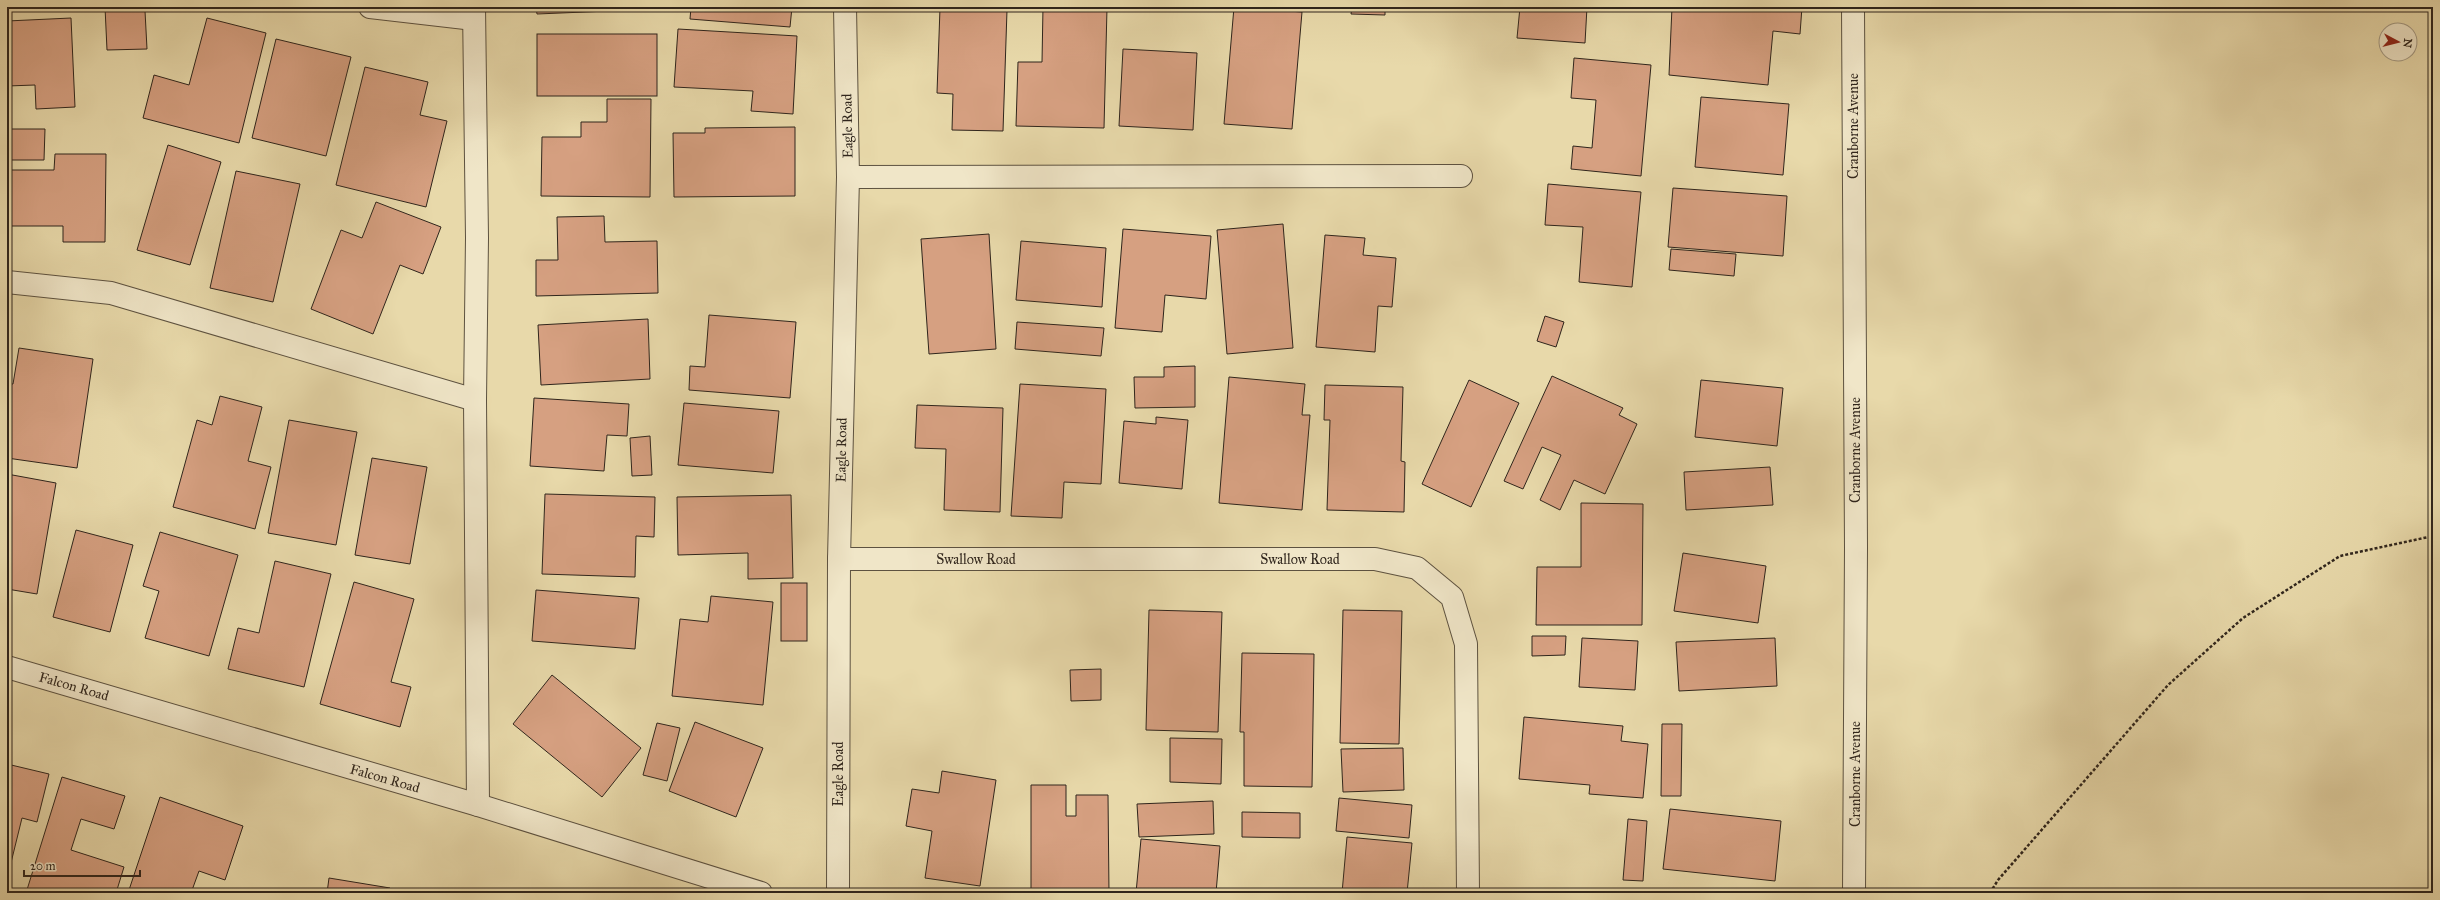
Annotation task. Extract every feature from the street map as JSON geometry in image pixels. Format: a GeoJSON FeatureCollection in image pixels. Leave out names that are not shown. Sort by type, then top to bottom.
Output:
{"type":"FeatureCollection","features":[{"type":"Feature","properties":{"kind":"street"},"geometry":{"type":"LineString","coordinates":[[370,7],[474,13],[478,238],[475,400],[478,805]]}},
{"type":"Feature","properties":{"kind":"street","name":"Eagle Road"},"geometry":{"type":"LineString","coordinates":[[838,893],[839,560],[848,177],[845,7]]}},
{"type":"Feature","properties":{"kind":"street","name":"Cranborne Avenue"},"geometry":{"type":"LineString","coordinates":[[1853,7],[1856,532],[1854,893]]}},
{"type":"Feature","properties":{"kind":"street"},"geometry":{"type":"LineString","coordinates":[[848,177],[1461,176]]}},
{"type":"Feature","properties":{"kind":"street"},"geometry":{"type":"LineString","coordinates":[[7,282],[111,293],[475,400]]}},
{"type":"Feature","properties":{"kind":"street","name":"Swallow Road"},"geometry":{"type":"LineString","coordinates":[[839,560],[1375,559],[1417,568],[1452,597],[1466,644],[1468,893]]}},
{"type":"Feature","properties":{"kind":"street","name":"Falcon Road"},"geometry":{"type":"LineString","coordinates":[[7,667],[478,805],[761,893]]}},
{"type":"Feature","properties":{"kind":"path"},"geometry":{"type":"LineString","coordinates":[[1990,893],[2003,874],[2168,685],[2243,618],[2340,556],[2433,536]]}},
{"type":"Feature","properties":{"kind":"building"},"geometry":{"type":"Polygon","coordinates":[[[105,7],[209,8],[145,11],[147,49],[107,50],[105,7]]]}},
{"type":"Feature","properties":{"kind":"building"},"geometry":{"type":"Polygon","coordinates":[[[536,7],[656,7],[656,9],[537,14],[536,7]]]}},
{"type":"Feature","properties":{"kind":"building"},"geometry":{"type":"Polygon","coordinates":[[[691,7],[792,7],[790,27],[690,19],[691,7]]]}},
{"type":"Feature","properties":{"kind":"building"},"geometry":{"type":"Polygon","coordinates":[[[1043,7],[1107,8],[1104,128],[1016,126],[1018,62],[1042,62],[1043,7]]]}},
{"type":"Feature","properties":{"kind":"building"},"geometry":{"type":"Polygon","coordinates":[[[1234,7],[1302,12],[1292,129],[1224,124],[1234,7]]]}},
{"type":"Feature","properties":{"kind":"building"},"geometry":{"type":"Polygon","coordinates":[[[1352,7],[1385,7],[1385,15],[1351,14],[1352,7]]]}},
{"type":"Feature","properties":{"kind":"building"},"geometry":{"type":"Polygon","coordinates":[[[1520,7],[1587,7],[1585,43],[1517,38],[1520,7]]]}},
{"type":"Feature","properties":{"kind":"building"},"geometry":{"type":"Polygon","coordinates":[[[1672,7],[1802,7],[1800,34],[1773,31],[1768,85],[1669,75],[1672,7]]]}},
{"type":"Feature","properties":{"kind":"building"},"geometry":{"type":"Polygon","coordinates":[[[940,8],[1007,10],[1003,131],[952,130],[953,94],[937,93],[940,8]]]}},
{"type":"Feature","properties":{"kind":"building"},"geometry":{"type":"Polygon","coordinates":[[[71,18],[75,107],[36,109],[35,85],[7,86],[7,21],[71,18]]]}},
{"type":"Feature","properties":{"kind":"building"},"geometry":{"type":"Polygon","coordinates":[[[207,18],[266,33],[239,143],[143,118],[154,75],[189,85],[207,18]]]}},
{"type":"Feature","properties":{"kind":"building"},"geometry":{"type":"Polygon","coordinates":[[[678,29],[797,36],[793,114],[751,111],[753,91],[674,87],[678,29]]]}},
{"type":"Feature","properties":{"kind":"building"},"geometry":{"type":"Polygon","coordinates":[[[537,34],[657,34],[657,96],[537,96],[537,34]]]}},
{"type":"Feature","properties":{"kind":"building"},"geometry":{"type":"Polygon","coordinates":[[[276,39],[351,57],[326,156],[252,138],[276,39]]]}},
{"type":"Feature","properties":{"kind":"building"},"geometry":{"type":"Polygon","coordinates":[[[1123,49],[1197,53],[1193,130],[1119,126],[1123,49]]]}},
{"type":"Feature","properties":{"kind":"building"},"geometry":{"type":"Polygon","coordinates":[[[1574,58],[1651,65],[1641,176],[1571,169],[1573,146],[1592,148],[1596,100],[1571,98],[1574,58]]]}},
{"type":"Feature","properties":{"kind":"building"},"geometry":{"type":"Polygon","coordinates":[[[365,67],[428,82],[420,115],[447,121],[426,207],[336,185],[365,67]]]}},
{"type":"Feature","properties":{"kind":"building"},"geometry":{"type":"Polygon","coordinates":[[[1701,97],[1789,104],[1783,175],[1695,167],[1701,97]]]}},
{"type":"Feature","properties":{"kind":"building"},"geometry":{"type":"Polygon","coordinates":[[[607,99],[651,99],[650,197],[541,196],[542,137],[581,137],[581,122],[607,122],[607,99]]]}},
{"type":"Feature","properties":{"kind":"building"},"geometry":{"type":"Polygon","coordinates":[[[795,127],[795,196],[674,197],[673,133],[705,133],[705,128],[795,127]]]}},
{"type":"Feature","properties":{"kind":"building"},"geometry":{"type":"Polygon","coordinates":[[[7,129],[45,129],[44,160],[7,160],[7,129]]]}},
{"type":"Feature","properties":{"kind":"building"},"geometry":{"type":"Polygon","coordinates":[[[168,145],[221,162],[190,265],[137,250],[168,145]]]}},
{"type":"Feature","properties":{"kind":"building"},"geometry":{"type":"Polygon","coordinates":[[[55,154],[106,154],[105,242],[63,242],[63,226],[7,226],[7,170],[54,170],[55,154]]]}},
{"type":"Feature","properties":{"kind":"building"},"geometry":{"type":"Polygon","coordinates":[[[236,171],[300,184],[273,302],[210,288],[236,171]]]}},
{"type":"Feature","properties":{"kind":"building"},"geometry":{"type":"Polygon","coordinates":[[[1548,184],[1641,192],[1632,287],[1579,282],[1583,227],[1545,225],[1548,184]]]}},
{"type":"Feature","properties":{"kind":"building"},"geometry":{"type":"Polygon","coordinates":[[[1673,188],[1787,196],[1783,256],[1668,247],[1673,188]]]}},
{"type":"Feature","properties":{"kind":"building"},"geometry":{"type":"Polygon","coordinates":[[[376,202],[441,227],[423,274],[400,265],[373,334],[311,309],[341,230],[362,238],[376,202]]]}},
{"type":"Feature","properties":{"kind":"building"},"geometry":{"type":"Polygon","coordinates":[[[604,216],[605,242],[657,241],[658,293],[536,296],[536,260],[558,260],[557,217],[604,216]]]}},
{"type":"Feature","properties":{"kind":"building"},"geometry":{"type":"Polygon","coordinates":[[[1283,224],[1293,348],[1227,354],[1217,230],[1283,224]]]}},
{"type":"Feature","properties":{"kind":"building"},"geometry":{"type":"Polygon","coordinates":[[[1123,229],[1211,236],[1206,299],[1165,295],[1162,332],[1115,328],[1123,229]]]}},
{"type":"Feature","properties":{"kind":"building"},"geometry":{"type":"Polygon","coordinates":[[[989,234],[996,349],[929,354],[921,239],[989,234]]]}},
{"type":"Feature","properties":{"kind":"building"},"geometry":{"type":"Polygon","coordinates":[[[1325,235],[1365,238],[1363,255],[1396,258],[1392,307],[1378,306],[1375,352],[1316,347],[1325,235]]]}},
{"type":"Feature","properties":{"kind":"building"},"geometry":{"type":"Polygon","coordinates":[[[1021,241],[1106,248],[1102,307],[1016,300],[1021,241]]]}},
{"type":"Feature","properties":{"kind":"building"},"geometry":{"type":"Polygon","coordinates":[[[1671,249],[1736,254],[1734,276],[1669,270],[1671,249]]]}},
{"type":"Feature","properties":{"kind":"building"},"geometry":{"type":"Polygon","coordinates":[[[709,315],[796,322],[790,398],[689,390],[690,366],[705,367],[709,315]]]}},
{"type":"Feature","properties":{"kind":"building"},"geometry":{"type":"Polygon","coordinates":[[[1545,316],[1564,322],[1556,347],[1537,341],[1545,316]]]}},
{"type":"Feature","properties":{"kind":"building"},"geometry":{"type":"Polygon","coordinates":[[[648,319],[650,379],[541,385],[538,325],[648,319]]]}},
{"type":"Feature","properties":{"kind":"building"},"geometry":{"type":"Polygon","coordinates":[[[1017,322],[1104,328],[1101,356],[1015,349],[1017,322]]]}},
{"type":"Feature","properties":{"kind":"building"},"geometry":{"type":"Polygon","coordinates":[[[19,348],[93,359],[77,468],[7,458],[7,384],[13,384],[19,348]]]}},
{"type":"Feature","properties":{"kind":"building"},"geometry":{"type":"Polygon","coordinates":[[[1195,366],[1195,407],[1135,408],[1134,377],[1164,377],[1164,367],[1195,366]]]}},
{"type":"Feature","properties":{"kind":"building"},"geometry":{"type":"Polygon","coordinates":[[[1552,376],[1623,408],[1619,415],[1637,424],[1605,494],[1574,480],[1560,510],[1540,500],[1561,455],[1542,447],[1523,489],[1504,481],[1552,376]]]}},
{"type":"Feature","properties":{"kind":"building"},"geometry":{"type":"Polygon","coordinates":[[[1229,377],[1305,384],[1302,415],[1310,415],[1302,510],[1219,503],[1229,377]]]}},
{"type":"Feature","properties":{"kind":"building"},"geometry":{"type":"Polygon","coordinates":[[[1469,380],[1519,403],[1471,507],[1422,484],[1469,380]]]}},
{"type":"Feature","properties":{"kind":"building"},"geometry":{"type":"Polygon","coordinates":[[[1701,380],[1783,388],[1777,446],[1695,437],[1701,380]]]}},
{"type":"Feature","properties":{"kind":"building"},"geometry":{"type":"Polygon","coordinates":[[[1020,384],[1106,389],[1101,484],[1064,482],[1062,518],[1011,516],[1020,384]]]}},
{"type":"Feature","properties":{"kind":"building"},"geometry":{"type":"Polygon","coordinates":[[[1325,385],[1403,387],[1401,461],[1405,462],[1404,512],[1327,510],[1330,420],[1324,420],[1325,385]]]}},
{"type":"Feature","properties":{"kind":"building"},"geometry":{"type":"Polygon","coordinates":[[[220,396],[262,407],[248,461],[271,467],[255,529],[173,507],[197,420],[212,425],[220,396]]]}},
{"type":"Feature","properties":{"kind":"building"},"geometry":{"type":"Polygon","coordinates":[[[534,398],[629,404],[627,436],[607,435],[604,471],[530,466],[534,398]]]}},
{"type":"Feature","properties":{"kind":"building"},"geometry":{"type":"Polygon","coordinates":[[[684,403],[779,411],[773,473],[678,465],[684,403]]]}},
{"type":"Feature","properties":{"kind":"building"},"geometry":{"type":"Polygon","coordinates":[[[917,405],[1003,408],[1000,512],[944,510],[946,449],[915,448],[917,405]]]}},
{"type":"Feature","properties":{"kind":"building"},"geometry":{"type":"Polygon","coordinates":[[[1156,417],[1188,420],[1182,489],[1119,483],[1124,421],[1156,424],[1156,417]]]}},
{"type":"Feature","properties":{"kind":"building"},"geometry":{"type":"Polygon","coordinates":[[[289,420],[357,432],[336,545],[268,533],[289,420]]]}},
{"type":"Feature","properties":{"kind":"building"},"geometry":{"type":"Polygon","coordinates":[[[650,436],[652,475],[632,476],[630,438],[650,436]]]}},
{"type":"Feature","properties":{"kind":"building"},"geometry":{"type":"Polygon","coordinates":[[[372,458],[427,467],[410,564],[355,555],[372,458]]]}},
{"type":"Feature","properties":{"kind":"building"},"geometry":{"type":"Polygon","coordinates":[[[1770,467],[1773,505],[1686,510],[1684,472],[1770,467]]]}},
{"type":"Feature","properties":{"kind":"building"},"geometry":{"type":"Polygon","coordinates":[[[7,474],[56,483],[37,594],[7,589],[7,474]]]}},
{"type":"Feature","properties":{"kind":"building"},"geometry":{"type":"Polygon","coordinates":[[[545,494],[655,497],[654,537],[636,536],[635,577],[542,574],[545,494]]]}},
{"type":"Feature","properties":{"kind":"building"},"geometry":{"type":"Polygon","coordinates":[[[791,495],[793,578],[748,579],[748,553],[678,555],[677,497],[791,495]]]}},
{"type":"Feature","properties":{"kind":"building"},"geometry":{"type":"Polygon","coordinates":[[[1581,503],[1643,504],[1642,625],[1536,625],[1537,567],[1581,567],[1581,503]]]}},
{"type":"Feature","properties":{"kind":"building"},"geometry":{"type":"Polygon","coordinates":[[[76,530],[133,545],[110,632],[53,617],[76,530]]]}},
{"type":"Feature","properties":{"kind":"building"},"geometry":{"type":"Polygon","coordinates":[[[160,532],[238,555],[209,656],[145,638],[159,591],[143,586],[160,532]]]}},
{"type":"Feature","properties":{"kind":"building"},"geometry":{"type":"Polygon","coordinates":[[[1683,553],[1766,566],[1758,623],[1674,611],[1683,553]]]}},
{"type":"Feature","properties":{"kind":"building"},"geometry":{"type":"Polygon","coordinates":[[[275,561],[331,574],[304,687],[228,669],[238,628],[259,633],[275,561]]]}},
{"type":"Feature","properties":{"kind":"building"},"geometry":{"type":"Polygon","coordinates":[[[354,582],[414,599],[391,682],[411,687],[400,727],[320,704],[354,582]]]}},
{"type":"Feature","properties":{"kind":"building"},"geometry":{"type":"Polygon","coordinates":[[[781,583],[807,583],[807,641],[781,641],[781,583]]]}},
{"type":"Feature","properties":{"kind":"building"},"geometry":{"type":"Polygon","coordinates":[[[536,590],[639,598],[635,649],[532,641],[536,590]]]}},
{"type":"Feature","properties":{"kind":"building"},"geometry":{"type":"Polygon","coordinates":[[[711,596],[773,602],[763,705],[672,696],[680,619],[708,622],[711,596]]]}},
{"type":"Feature","properties":{"kind":"building"},"geometry":{"type":"Polygon","coordinates":[[[1149,610],[1222,612],[1218,732],[1146,730],[1149,610]]]}},
{"type":"Feature","properties":{"kind":"building"},"geometry":{"type":"Polygon","coordinates":[[[1343,610],[1402,611],[1399,744],[1340,743],[1343,610]]]}},
{"type":"Feature","properties":{"kind":"building"},"geometry":{"type":"Polygon","coordinates":[[[1532,636],[1566,636],[1565,655],[1532,656],[1532,636]]]}},
{"type":"Feature","properties":{"kind":"building"},"geometry":{"type":"Polygon","coordinates":[[[1582,638],[1638,641],[1635,690],[1579,687],[1582,638]]]}},
{"type":"Feature","properties":{"kind":"building"},"geometry":{"type":"Polygon","coordinates":[[[1775,638],[1777,686],[1679,691],[1676,642],[1775,638]]]}},
{"type":"Feature","properties":{"kind":"building"},"geometry":{"type":"Polygon","coordinates":[[[1242,653],[1314,654],[1312,787],[1244,786],[1244,732],[1240,732],[1242,653]]]}},
{"type":"Feature","properties":{"kind":"building"},"geometry":{"type":"Polygon","coordinates":[[[1101,669],[1101,700],[1071,701],[1070,670],[1101,669]]]}},
{"type":"Feature","properties":{"kind":"building"},"geometry":{"type":"Polygon","coordinates":[[[552,675],[641,748],[602,797],[513,724],[552,675]]]}},
{"type":"Feature","properties":{"kind":"building"},"geometry":{"type":"Polygon","coordinates":[[[1524,717],[1623,726],[1621,741],[1648,744],[1643,798],[1589,794],[1590,785],[1519,779],[1524,717]]]}},
{"type":"Feature","properties":{"kind":"building"},"geometry":{"type":"Polygon","coordinates":[[[695,722],[763,748],[736,817],[669,791],[695,722]]]}},
{"type":"Feature","properties":{"kind":"building"},"geometry":{"type":"Polygon","coordinates":[[[657,723],[680,728],[667,781],[643,775],[657,723]]]}},
{"type":"Feature","properties":{"kind":"building"},"geometry":{"type":"Polygon","coordinates":[[[1662,724],[1682,724],[1681,796],[1661,796],[1662,724]]]}},
{"type":"Feature","properties":{"kind":"building"},"geometry":{"type":"Polygon","coordinates":[[[1170,738],[1222,739],[1221,784],[1170,782],[1170,738]]]}},
{"type":"Feature","properties":{"kind":"building"},"geometry":{"type":"Polygon","coordinates":[[[1403,748],[1404,790],[1343,792],[1341,749],[1403,748]]]}},
{"type":"Feature","properties":{"kind":"building"},"geometry":{"type":"Polygon","coordinates":[[[7,764],[49,774],[37,822],[22,818],[7,879],[7,764]]]}},
{"type":"Feature","properties":{"kind":"building"},"geometry":{"type":"Polygon","coordinates":[[[942,771],[996,780],[980,886],[925,878],[932,831],[906,826],[912,789],[939,793],[942,771]]]}},
{"type":"Feature","properties":{"kind":"building"},"geometry":{"type":"Polygon","coordinates":[[[62,777],[125,796],[114,829],[81,819],[71,850],[124,867],[116,893],[26,893],[62,777]]]}},
{"type":"Feature","properties":{"kind":"building"},"geometry":{"type":"Polygon","coordinates":[[[1031,785],[1066,785],[1066,816],[1076,816],[1076,795],[1108,795],[1109,893],[1031,893],[1031,785]]]}},
{"type":"Feature","properties":{"kind":"building"},"geometry":{"type":"Polygon","coordinates":[[[160,797],[243,826],[225,880],[199,871],[191,893],[128,893],[160,797]]]}},
{"type":"Feature","properties":{"kind":"building"},"geometry":{"type":"Polygon","coordinates":[[[1339,798],[1412,805],[1409,838],[1336,831],[1339,798]]]}},
{"type":"Feature","properties":{"kind":"building"},"geometry":{"type":"Polygon","coordinates":[[[1213,801],[1214,834],[1139,837],[1137,804],[1213,801]]]}},
{"type":"Feature","properties":{"kind":"building"},"geometry":{"type":"Polygon","coordinates":[[[1670,809],[1781,821],[1775,881],[1663,869],[1670,809]]]}},
{"type":"Feature","properties":{"kind":"building"},"geometry":{"type":"Polygon","coordinates":[[[1242,812],[1300,813],[1300,838],[1242,837],[1242,812]]]}},
{"type":"Feature","properties":{"kind":"building"},"geometry":{"type":"Polygon","coordinates":[[[1628,819],[1647,821],[1643,881],[1623,880],[1628,819]]]}},
{"type":"Feature","properties":{"kind":"building"},"geometry":{"type":"Polygon","coordinates":[[[1347,837],[1412,843],[1407,893],[1342,893],[1347,837]]]}},
{"type":"Feature","properties":{"kind":"building"},"geometry":{"type":"Polygon","coordinates":[[[1141,839],[1220,846],[1216,893],[1136,893],[1141,839]]]}},
{"type":"Feature","properties":{"kind":"building"},"geometry":{"type":"Polygon","coordinates":[[[329,878],[390,888],[389,893],[327,893],[329,878]]]}}]}
